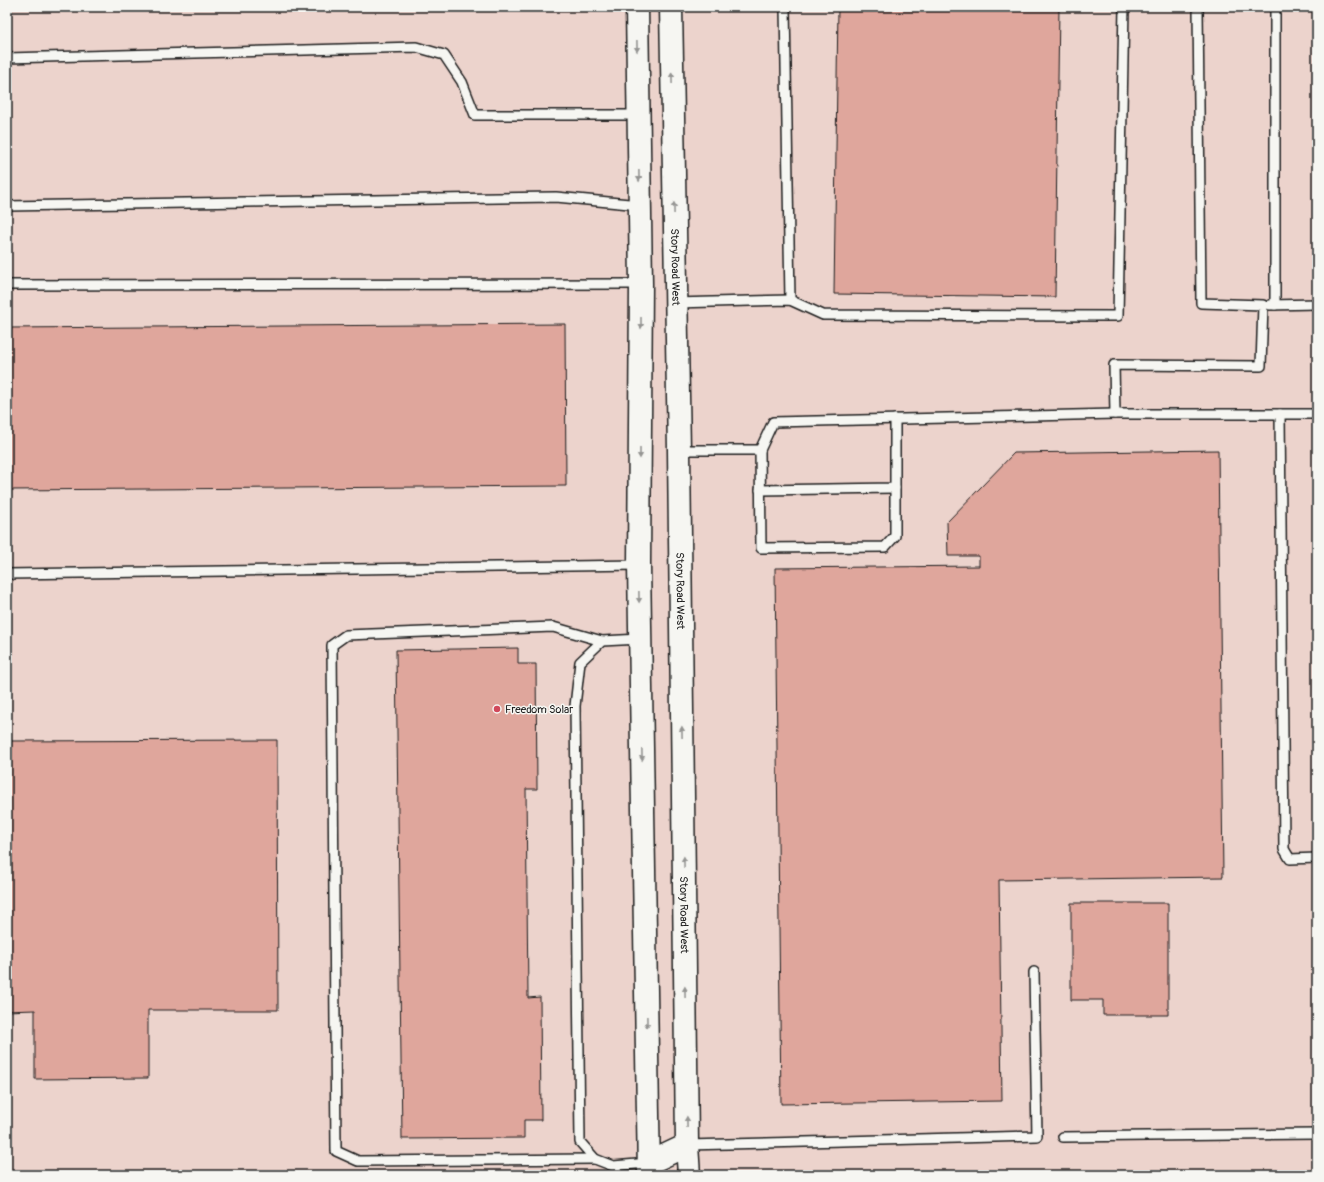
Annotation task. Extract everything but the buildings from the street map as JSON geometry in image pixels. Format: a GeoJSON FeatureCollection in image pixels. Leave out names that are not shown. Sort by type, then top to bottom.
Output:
{"type":"FeatureCollection","features":[{"type":"Feature","properties":{"kind":"street"},"geometry":{"type":"LineString","coordinates":[[637,7],[641,284],[639,565],[649,1169]]}},
{"type":"Feature","properties":{"kind":"street","name":"Story Road West"},"geometry":{"type":"LineString","coordinates":[[671,7],[675,303],[679,450],[687,1145],[689,1175]]}},
{"type":"Feature","properties":{"kind":"street"},"geometry":{"type":"LineString","coordinates":[[649,1169],[687,1145]]}},
{"type":"Feature","properties":{"kind":"lane"},"geometry":{"type":"LineString","coordinates":[[785,7],[790,300]]}},
{"type":"Feature","properties":{"kind":"lane"},"geometry":{"type":"LineString","coordinates":[[675,303],[790,300],[823,315],[1118,316],[1124,7]]}},
{"type":"Feature","properties":{"kind":"lane"},"geometry":{"type":"LineString","coordinates":[[1198,7],[1201,303],[1264,305],[1317,304]]}},
{"type":"Feature","properties":{"kind":"lane"},"geometry":{"type":"LineString","coordinates":[[1274,7],[1275,305]]}},
{"type":"Feature","properties":{"kind":"lane"},"geometry":{"type":"LineString","coordinates":[[7,58],[416,47],[444,56],[462,82],[475,115],[638,116]]}},
{"type":"Feature","properties":{"kind":"lane"},"geometry":{"type":"LineString","coordinates":[[7,206],[556,198],[640,205]]}},
{"type":"Feature","properties":{"kind":"lane"},"geometry":{"type":"LineString","coordinates":[[7,285],[641,284]]}},
{"type":"Feature","properties":{"kind":"lane"},"geometry":{"type":"LineString","coordinates":[[1115,414],[1114,365],[1261,366],[1264,305]]}},
{"type":"Feature","properties":{"kind":"lane"},"geometry":{"type":"LineString","coordinates":[[895,419],[895,536],[885,547],[761,548],[760,450],[773,422],[895,419],[1115,414],[1317,414]]}},
{"type":"Feature","properties":{"kind":"lane"},"geometry":{"type":"LineString","coordinates":[[1280,414],[1284,849],[1290,858],[1317,858]]}},
{"type":"Feature","properties":{"kind":"lane"},"geometry":{"type":"LineString","coordinates":[[679,450],[760,450]]}},
{"type":"Feature","properties":{"kind":"lane"},"geometry":{"type":"LineString","coordinates":[[760,490],[895,488]]}},
{"type":"Feature","properties":{"kind":"lane"},"geometry":{"type":"LineString","coordinates":[[7,574],[639,565]]}},
{"type":"Feature","properties":{"kind":"lane"},"geometry":{"type":"LineString","coordinates":[[595,1158],[358,1161],[336,1151],[332,645],[346,635],[553,627],[602,641],[640,639]]}},
{"type":"Feature","properties":{"kind":"lane"},"geometry":{"type":"LineString","coordinates":[[602,641],[580,662],[575,706],[580,1142],[595,1158],[613,1166],[649,1169]]}},
{"type":"Feature","properties":{"kind":"lane"},"geometry":{"type":"LineString","coordinates":[[687,1145],[1036,1136],[1034,972]]}},
{"type":"Feature","properties":{"kind":"lane"},"geometry":{"type":"LineString","coordinates":[[1063,1137],[1317,1134]]}},
{"type":"Feature","properties":{"kind":"shaded area"},"geometry":{"type":"Polygon","coordinates":[[[7,7],[1317,7],[1317,1175],[7,1175],[7,7]]]}},
{"type":"Feature","properties":{"kind":"place","name":"Freedom Solar"},"geometry":{"type":"Point","coordinates":[497,709]}}]}
